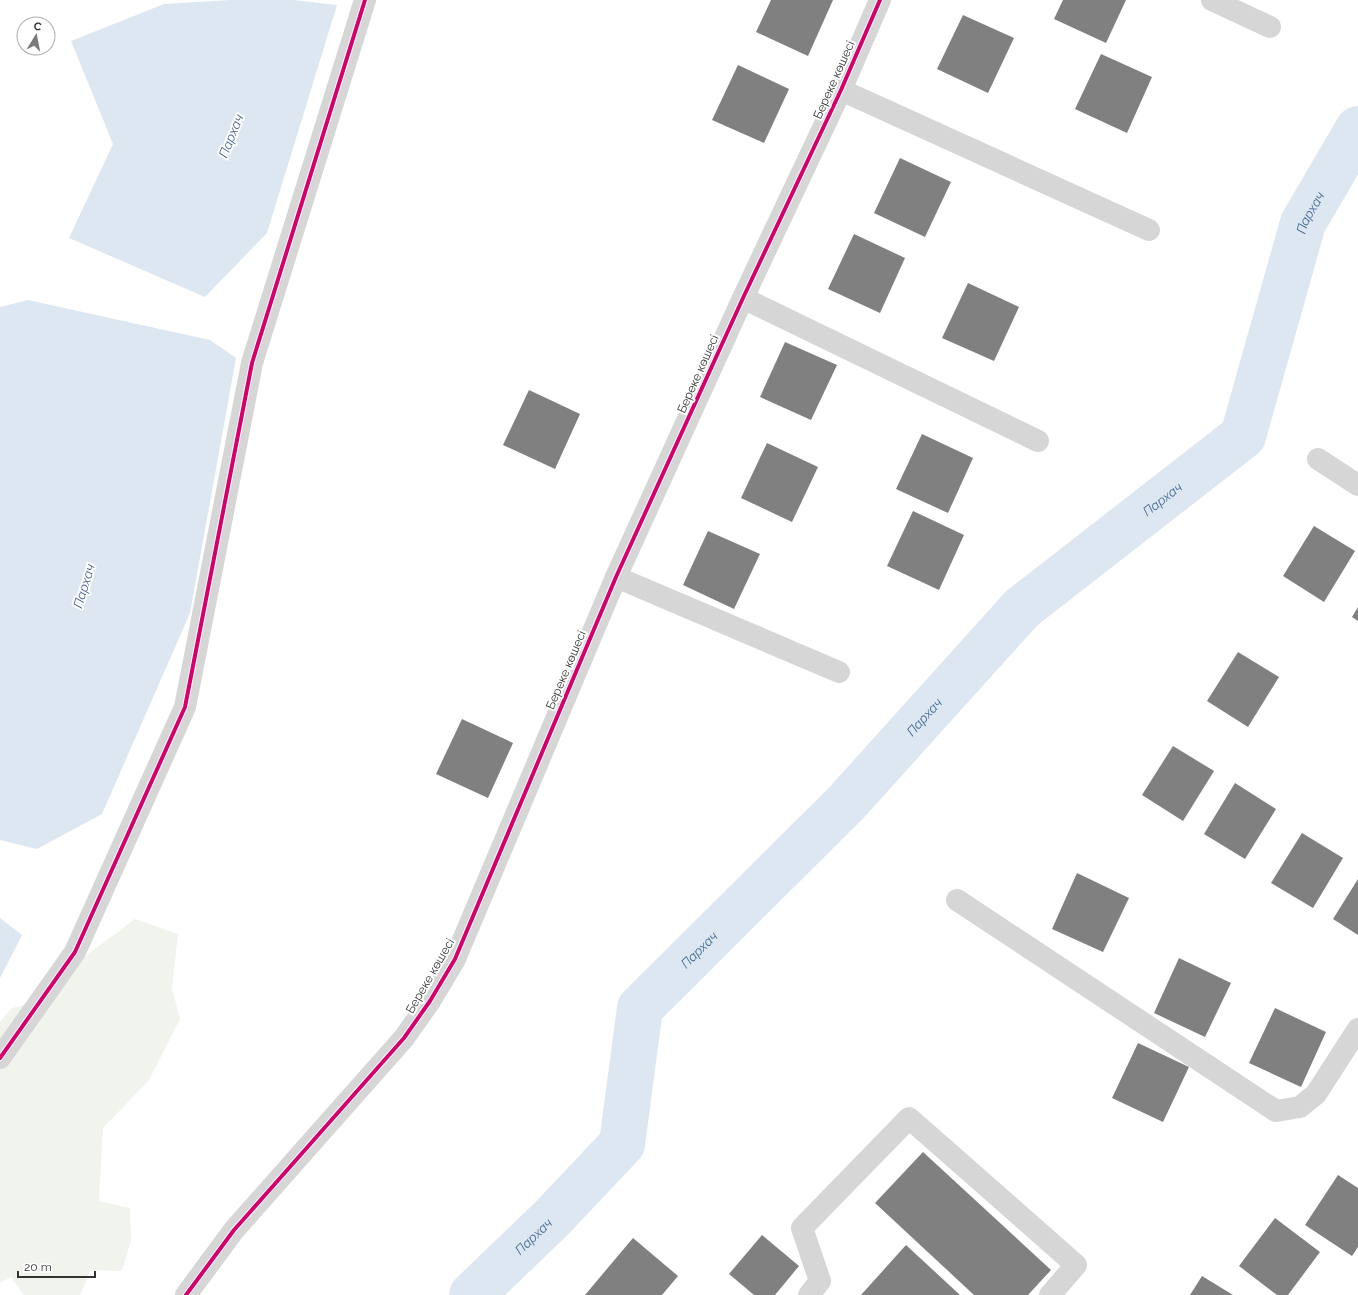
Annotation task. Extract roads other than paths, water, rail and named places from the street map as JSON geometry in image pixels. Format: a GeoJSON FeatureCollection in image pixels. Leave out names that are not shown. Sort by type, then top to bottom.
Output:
{"type":"FeatureCollection","features":[{"type":"Feature","properties":{"kind":"street"},"geometry":{"type":"LineString","coordinates":[[0,1058],[75,952],[185,707],[252,363],[365,0]]}},
{"type":"Feature","properties":{"kind":"street","name":"Береке көшесі"},"geometry":{"type":"LineString","coordinates":[[186,1295],[234,1230],[404,1038],[430,1001],[455,958],[616,578],[743,298],[841,90],[880,0]]}},
{"type":"Feature","properties":{"kind":"street"},"geometry":{"type":"LineString","coordinates":[[1212,0],[1270,27]]}},
{"type":"Feature","properties":{"kind":"street"},"geometry":{"type":"LineString","coordinates":[[841,90],[1149,230]]}},
{"type":"Feature","properties":{"kind":"street"},"geometry":{"type":"LineString","coordinates":[[743,298],[1038,441]]}},
{"type":"Feature","properties":{"kind":"street"},"geometry":{"type":"LineString","coordinates":[[1318,459],[1358,485]]}},
{"type":"Feature","properties":{"kind":"street"},"geometry":{"type":"LineString","coordinates":[[616,578],[839,672]]}},
{"type":"Feature","properties":{"kind":"street"},"geometry":{"type":"LineString","coordinates":[[957,900],[1276,1111],[1300,1107],[1316,1094],[1351,1056],[1358,1029]]}},
{"type":"Feature","properties":{"kind":"street"},"geometry":{"type":"LineString","coordinates":[[809,1295],[820,1281],[802,1228],[909,1118],[1076,1265],[1050,1295]]}},
{"type":"Feature","properties":{"kind":"water"},"geometry":{"type":"Polygon","coordinates":[[[230,0],[293,0],[337,5],[267,233],[205,297],[69,238],[113,144],[71,41],[164,4],[230,0]]]}},
{"type":"Feature","properties":{"kind":"water"},"geometry":{"type":"Polygon","coordinates":[[[28,300],[210,340],[236,358],[190,613],[102,814],[37,849],[0,840],[0,307],[28,300]]]}},
{"type":"Feature","properties":{"kind":"water"},"geometry":{"type":"Polygon","coordinates":[[[0,918],[22,935],[0,978],[0,918]]]}},
{"type":"Feature","properties":{"kind":"waterway","name":"Пархач"},"geometry":{"type":"LineString","coordinates":[[472,1295],[552,1218],[622,1144],[640,1008],[847,802],[1022,608],[1243,436],[1303,223],[1358,129]]}}]}
